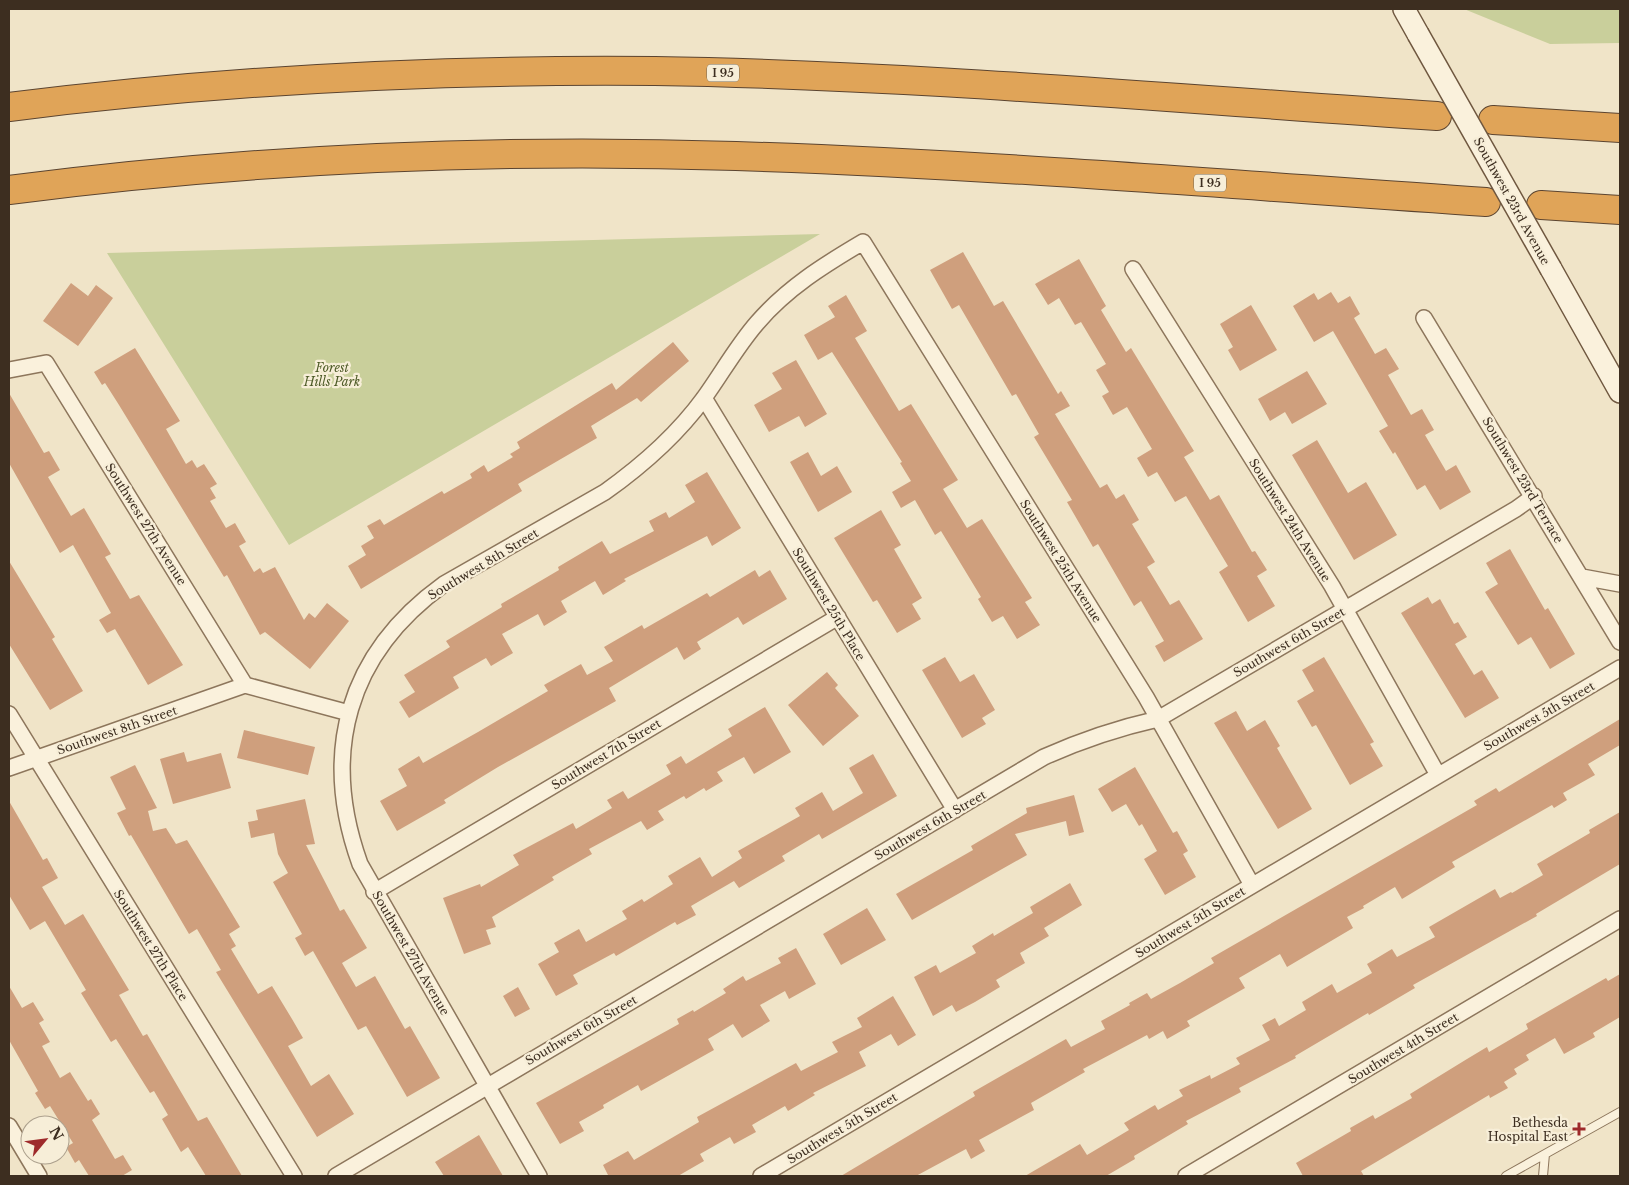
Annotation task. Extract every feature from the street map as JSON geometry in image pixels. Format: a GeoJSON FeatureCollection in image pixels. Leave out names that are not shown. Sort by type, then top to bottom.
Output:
{"type":"FeatureCollection","features":[{"type":"Feature","properties":{"kind":"highway","name":"I 95"},"geometry":{"type":"LineString","coordinates":[[9,107],[121,94],[311,79],[521,72],[645,71],[920,82],[1437,116]]}},
{"type":"Feature","properties":{"kind":"highway"},"geometry":{"type":"LineString","coordinates":[[1620,108],[1495,120],[1620,128]]}},
{"type":"Feature","properties":{"kind":"highway","name":"I 95"},"geometry":{"type":"LineString","coordinates":[[9,190],[127,176],[269,165],[402,158],[601,154],[735,156],[934,165],[1486,202]]}},
{"type":"Feature","properties":{"kind":"highway"},"geometry":{"type":"LineString","coordinates":[[1541,205],[1620,210]]}},
{"type":"Feature","properties":{"kind":"street","name":"Southwest 23rd Avenue"},"geometry":{"type":"LineString","coordinates":[[1404,9],[1620,392]]}},
{"type":"Feature","properties":{"kind":"street","name":"Southwest 8th Street"},"geometry":{"type":"LineString","coordinates":[[349,713],[367,670],[382,643],[402,619],[444,584],[605,492],[629,475],[651,457],[682,426],[752,330],[786,294],[818,268],[863,242]]}},
{"type":"Feature","properties":{"kind":"street","name":"Southwest 25th Avenue"},"geometry":{"type":"LineString","coordinates":[[863,242],[1158,719],[1252,885]]}},
{"type":"Feature","properties":{"kind":"street","name":"Southwest 24th Avenue"},"geometry":{"type":"LineString","coordinates":[[1133,269],[1345,610],[1438,775]]}},
{"type":"Feature","properties":{"kind":"street","name":"Southwest 23rd Terrace"},"geometry":{"type":"LineString","coordinates":[[1424,318],[1534,496],[1620,642]]}},
{"type":"Feature","properties":{"kind":"street","name":"Southwest 27th Avenue"},"geometry":{"type":"LineString","coordinates":[[9,370],[46,363],[245,685]]}},
{"type":"Feature","properties":{"kind":"street","name":"Southwest 25th Place"},"geometry":{"type":"LineString","coordinates":[[704,398],[955,810]]}},
{"type":"Feature","properties":{"kind":"street","name":"Southwest 6th Street"},"geometry":{"type":"LineString","coordinates":[[336,1176],[1044,758],[1085,739],[1114,729],[1158,719],[1516,509],[1534,496]]}},
{"type":"Feature","properties":{"kind":"street"},"geometry":{"type":"LineString","coordinates":[[1582,577],[1620,584]]}},
{"type":"Feature","properties":{"kind":"street","name":"Southwest 7th Street"},"geometry":{"type":"LineString","coordinates":[[374,892],[838,617]]}},
{"type":"Feature","properties":{"kind":"street","name":"Southwest 5th Street"},"geometry":{"type":"LineString","coordinates":[[761,1176],[1620,668]]}},
{"type":"Feature","properties":{"kind":"street","name":"Southwest 8th Street"},"geometry":{"type":"LineString","coordinates":[[9,768],[245,685]]}},
{"type":"Feature","properties":{"kind":"street"},"geometry":{"type":"LineString","coordinates":[[245,685],[349,713]]}},
{"type":"Feature","properties":{"kind":"street","name":"Southwest 27th Avenue"},"geometry":{"type":"LineString","coordinates":[[349,713],[342,758],[343,805],[349,835],[360,864],[374,892],[540,1176]]}},
{"type":"Feature","properties":{"kind":"street","name":"Southwest 27th Place"},"geometry":{"type":"LineString","coordinates":[[9,714],[294,1176]]}},
{"type":"Feature","properties":{"kind":"street","name":"Southwest 4th Street"},"geometry":{"type":"LineString","coordinates":[[1186,1176],[1620,920]]}},
{"type":"Feature","properties":{"kind":"street"},"geometry":{"type":"LineString","coordinates":[[9,1126],[40,1176]]}},
{"type":"Feature","properties":{"kind":"lane"},"geometry":{"type":"LineString","coordinates":[[1506,1176],[1620,1112]]}},
{"type":"Feature","properties":{"kind":"lane"},"geometry":{"type":"LineString","coordinates":[[1543,1176],[1545,1154]]}},
{"type":"Feature","properties":{"kind":"green space"},"geometry":{"type":"Polygon","coordinates":[[[1464,9],[1620,9],[1620,43],[1550,44],[1464,9]]]}},
{"type":"Feature","properties":{"kind":"green space","name":"Forest Hills Park"},"geometry":{"type":"Polygon","coordinates":[[[820,234],[289,545],[107,253],[820,234]]]}},
{"type":"Feature","properties":{"kind":"building"},"geometry":{"type":"Polygon","coordinates":[[[963,252],[994,306],[1003,301],[1058,394],[1061,391],[1070,406],[1055,414],[1100,488],[1107,484],[1116,499],[1124,494],[1139,520],[1132,524],[1155,562],[1147,567],[1170,605],[1179,600],[1203,639],[1164,662],[1155,646],[1164,641],[1141,601],[1134,606],[1098,544],[1093,547],[1067,502],[1072,500],[1034,437],[1039,434],[1016,394],[1012,396],[959,305],[952,309],[930,270],[963,252]]]}},
{"type":"Feature","properties":{"kind":"building"},"geometry":{"type":"Polygon","coordinates":[[[1079,259],[1106,306],[1101,310],[1126,352],[1131,348],[1194,451],[1184,457],[1210,500],[1219,495],[1252,552],[1255,551],[1267,570],[1257,576],[1275,606],[1248,622],[1219,572],[1228,566],[1186,496],[1175,502],[1157,472],[1148,477],[1137,458],[1152,449],[1127,407],[1113,415],[1102,396],[1109,392],[1096,370],[1106,364],[1081,322],[1075,325],[1059,298],[1048,305],[1035,284],[1079,259]]]}},
{"type":"Feature","properties":{"kind":"building"},"geometry":{"type":"Polygon","coordinates":[[[71,283],[88,296],[96,285],[113,298],[78,346],[43,321],[71,283]]]}},
{"type":"Feature","properties":{"kind":"building"},"geometry":{"type":"Polygon","coordinates":[[[1331,292],[1338,303],[1350,296],[1360,314],[1354,318],[1375,354],[1386,348],[1399,369],[1388,375],[1411,415],[1422,409],[1434,430],[1425,435],[1446,471],[1456,465],[1471,492],[1440,510],[1425,485],[1417,490],[1395,452],[1393,454],[1379,431],[1388,426],[1333,331],[1314,342],[1293,306],[1314,293],[1318,300],[1331,292]]]}},
{"type":"Feature","properties":{"kind":"building"},"geometry":{"type":"Polygon","coordinates":[[[846,295],[867,331],[855,338],[899,411],[911,404],[958,480],[943,489],[967,528],[982,519],[1032,598],[1025,602],[1040,625],[1017,639],[1003,616],[992,622],[978,599],[981,597],[941,531],[935,535],[915,500],[901,508],[892,492],[911,481],[900,463],[902,462],[832,352],[818,360],[804,335],[835,317],[828,306],[846,295]]]}},
{"type":"Feature","properties":{"kind":"building"},"geometry":{"type":"Polygon","coordinates":[[[1251,305],[1277,350],[1240,371],[1228,350],[1233,347],[1220,324],[1251,305]]]}},
{"type":"Feature","properties":{"kind":"building"},"geometry":{"type":"Polygon","coordinates":[[[673,342],[689,361],[641,402],[637,398],[591,426],[597,438],[518,484],[522,491],[361,589],[348,566],[366,555],[361,546],[374,538],[367,526],[380,519],[384,525],[442,491],[444,494],[472,478],[470,474],[484,465],[488,472],[513,457],[510,454],[520,448],[517,442],[612,383],[616,390],[673,342]]]}},
{"type":"Feature","properties":{"kind":"building"},"geometry":{"type":"Polygon","coordinates":[[[135,348],[180,421],[166,429],[186,464],[192,460],[197,468],[204,464],[217,484],[210,488],[216,498],[210,501],[226,528],[235,523],[246,542],[239,546],[254,572],[260,568],[263,573],[275,567],[304,620],[309,613],[315,618],[327,603],[349,621],[310,669],[265,632],[260,635],[227,575],[224,577],[119,405],[105,383],[102,385],[94,372],[135,348]]]}},
{"type":"Feature","properties":{"kind":"building"},"geometry":{"type":"Polygon","coordinates":[[[796,360],[827,414],[805,427],[799,416],[769,432],[754,405],[782,389],[772,373],[796,360]]]}},
{"type":"Feature","properties":{"kind":"building"},"geometry":{"type":"Polygon","coordinates":[[[1307,371],[1327,404],[1292,424],[1285,412],[1270,421],[1258,399],[1307,371]]]}},
{"type":"Feature","properties":{"kind":"building"},"geometry":{"type":"Polygon","coordinates":[[[9,393],[44,453],[49,451],[60,470],[48,477],[71,516],[84,508],[111,554],[105,557],[130,599],[139,595],[183,665],[148,685],[115,629],[107,633],[99,620],[111,613],[73,545],[60,553],[9,463],[9,393]]]}},
{"type":"Feature","properties":{"kind":"building"},"geometry":{"type":"Polygon","coordinates":[[[1317,440],[1348,493],[1366,482],[1397,535],[1354,560],[1292,455],[1317,440]]]}},
{"type":"Feature","properties":{"kind":"building"},"geometry":{"type":"Polygon","coordinates":[[[808,452],[821,476],[837,466],[852,492],[818,512],[790,462],[808,452]]]}},
{"type":"Feature","properties":{"kind":"building"},"geometry":{"type":"Polygon","coordinates":[[[707,472],[741,528],[712,546],[707,536],[624,579],[626,581],[603,595],[595,581],[561,601],[567,612],[544,626],[538,614],[502,634],[513,653],[491,666],[486,658],[453,677],[459,688],[409,718],[399,702],[415,692],[404,675],[450,647],[446,641],[502,607],[501,604],[559,570],[558,567],[602,541],[610,554],[654,531],[649,521],[666,512],[669,518],[695,502],[685,485],[707,472]]]}},
{"type":"Feature","properties":{"kind":"building"},"geometry":{"type":"Polygon","coordinates":[[[881,510],[901,545],[894,549],[922,598],[912,604],[921,619],[897,633],[877,600],[873,602],[834,538],[881,510]]]}},
{"type":"Feature","properties":{"kind":"building"},"geometry":{"type":"Polygon","coordinates":[[[1510,549],[1545,610],[1548,608],[1575,654],[1550,669],[1531,637],[1518,645],[1485,592],[1498,584],[1486,563],[1510,549]]]}},
{"type":"Feature","properties":{"kind":"building"},"geometry":{"type":"Polygon","coordinates":[[[9,561],[55,637],[52,639],[83,691],[50,710],[9,644],[9,561]]]}},
{"type":"Feature","properties":{"kind":"building"},"geometry":{"type":"Polygon","coordinates":[[[755,570],[759,577],[770,570],[787,599],[743,625],[738,617],[697,642],[701,649],[684,660],[677,647],[609,688],[616,701],[498,767],[444,800],[446,803],[397,831],[380,801],[407,786],[398,769],[419,756],[423,763],[478,732],[548,691],[544,685],[581,664],[587,675],[613,661],[604,647],[642,625],[644,629],[707,593],[710,597],[755,570]]]}},
{"type":"Feature","properties":{"kind":"building"},"geometry":{"type":"Polygon","coordinates":[[[1428,597],[1432,604],[1440,599],[1454,624],[1458,622],[1467,637],[1455,644],[1474,675],[1482,670],[1499,698],[1465,718],[1401,613],[1428,597]]]}},
{"type":"Feature","properties":{"kind":"building"},"geometry":{"type":"Polygon","coordinates":[[[945,657],[960,682],[974,674],[995,710],[982,718],[986,724],[962,738],[922,670],[945,657]]]}},
{"type":"Feature","properties":{"kind":"building"},"geometry":{"type":"Polygon","coordinates":[[[1324,657],[1374,742],[1370,744],[1383,766],[1350,785],[1316,725],[1312,727],[1297,701],[1314,691],[1302,670],[1324,657]]]}},
{"type":"Feature","properties":{"kind":"building"},"geometry":{"type":"Polygon","coordinates":[[[827,672],[838,685],[835,688],[859,716],[823,746],[788,705],[827,672]]]}},
{"type":"Feature","properties":{"kind":"building"},"geometry":{"type":"Polygon","coordinates":[[[765,707],[791,752],[754,774],[744,757],[717,772],[723,781],[706,791],[704,788],[686,799],[684,796],[658,811],[664,820],[647,830],[641,821],[589,849],[592,854],[552,877],[554,880],[492,917],[496,927],[486,930],[491,944],[464,954],[443,898],[480,884],[481,887],[519,865],[513,855],[573,823],[576,829],[612,808],[607,800],[623,791],[628,799],[671,774],[666,765],[681,756],[686,764],[732,736],[728,729],[765,707]]]}},
{"type":"Feature","properties":{"kind":"building"},"geometry":{"type":"Polygon","coordinates":[[[1236,711],[1247,731],[1265,720],[1280,746],[1277,748],[1312,809],[1278,829],[1214,723],[1236,711]]]}},
{"type":"Feature","properties":{"kind":"building"},"geometry":{"type":"Polygon","coordinates":[[[1620,719],[1620,745],[1588,764],[1595,775],[1563,793],[1567,800],[1554,808],[1552,805],[1452,862],[1455,867],[1402,899],[1395,887],[1363,906],[1364,908],[1347,917],[1353,928],[1287,967],[1280,954],[1239,978],[1245,988],[1187,1021],[1190,1026],[1167,1039],[1163,1031],[1149,1039],[1147,1035],[1083,1069],[1085,1072],[1031,1103],[1034,1110],[979,1140],[985,1151],[971,1159],[966,1149],[916,1176],[841,1176],[975,1096],[973,1092],[1066,1039],[1071,1047],[1105,1029],[1101,1021],[1130,1005],[1129,1003],[1147,993],[1151,999],[1180,983],[1214,963],[1211,958],[1477,805],[1474,801],[1496,788],[1499,792],[1620,719]]]}},
{"type":"Feature","properties":{"kind":"building"},"geometry":{"type":"Polygon","coordinates":[[[244,730],[315,747],[308,775],[237,758],[244,730]]]}},
{"type":"Feature","properties":{"kind":"building"},"geometry":{"type":"Polygon","coordinates":[[[184,752],[187,762],[221,753],[231,788],[173,804],[160,759],[184,752]]]}},
{"type":"Feature","properties":{"kind":"building"},"geometry":{"type":"Polygon","coordinates":[[[873,754],[897,796],[822,839],[819,834],[782,856],[785,861],[739,888],[734,881],[691,906],[696,915],[677,925],[675,922],[616,956],[614,953],[573,975],[578,984],[556,996],[538,964],[559,952],[554,943],[579,929],[586,942],[627,919],[622,911],[642,899],[644,902],[673,884],[668,876],[700,857],[712,877],[742,858],[738,851],[800,816],[795,808],[822,792],[833,811],[863,793],[849,768],[873,754]]]}},
{"type":"Feature","properties":{"kind":"building"},"geometry":{"type":"Polygon","coordinates":[[[135,765],[157,808],[148,811],[153,831],[166,828],[176,844],[187,840],[240,927],[229,934],[236,946],[231,949],[258,994],[272,986],[303,1038],[288,1046],[311,1086],[329,1074],[354,1114],[317,1137],[216,972],[221,970],[197,929],[189,934],[117,813],[126,809],[110,777],[135,765]]]}},
{"type":"Feature","properties":{"kind":"building"},"geometry":{"type":"Polygon","coordinates":[[[1135,767],[1173,833],[1177,831],[1188,851],[1183,854],[1196,877],[1165,895],[1144,859],[1157,851],[1142,824],[1139,826],[1126,804],[1112,812],[1098,789],[1135,767]]]}},
{"type":"Feature","properties":{"kind":"building"},"geometry":{"type":"Polygon","coordinates":[[[1074,795],[1084,832],[1069,836],[1066,821],[1015,834],[1027,855],[912,920],[896,894],[973,850],[971,846],[1027,813],[1026,808],[1074,795]]]}},
{"type":"Feature","properties":{"kind":"building"},"geometry":{"type":"Polygon","coordinates":[[[305,799],[315,844],[306,845],[340,911],[344,909],[367,948],[342,963],[356,987],[375,976],[405,1029],[410,1026],[440,1078],[407,1097],[366,1026],[358,1030],[313,951],[305,956],[295,938],[302,934],[273,882],[288,873],[278,854],[274,833],[251,838],[248,822],[258,820],[256,810],[305,799]]]}},
{"type":"Feature","properties":{"kind":"building"},"geometry":{"type":"Polygon","coordinates":[[[9,801],[43,860],[47,858],[58,878],[42,887],[65,925],[83,914],[129,990],[119,995],[143,1036],[147,1034],[198,1121],[207,1117],[242,1176],[206,1176],[188,1147],[181,1152],[162,1119],[168,1115],[154,1091],[150,1093],[116,1039],[111,1042],[81,993],[86,990],[45,921],[30,930],[9,895],[9,801]]]}},
{"type":"Feature","properties":{"kind":"building"},"geometry":{"type":"Polygon","coordinates":[[[1620,812],[1620,864],[1536,914],[1537,916],[1413,985],[1415,988],[1369,1015],[1368,1013],[1295,1056],[1296,1058],[1239,1088],[1241,1092],[1186,1121],[1188,1124],[1134,1156],[1135,1159],[1106,1176],[1025,1176],[1080,1144],[1087,1155],[1129,1130],[1124,1123],[1155,1105],[1158,1110],[1183,1096],[1179,1090],[1210,1075],[1211,1079],[1240,1064],[1236,1058],[1270,1040],[1262,1025],[1275,1018],[1279,1026],[1306,1010],[1302,1002],[1332,984],[1337,993],[1372,973],[1367,964],[1392,949],[1397,957],[1435,937],[1429,927],[1495,889],[1500,898],[1543,875],[1537,864],[1590,833],[1589,830],[1620,812]]]}},
{"type":"Feature","properties":{"kind":"building"},"geometry":{"type":"Polygon","coordinates":[[[1070,883],[1082,905],[1044,928],[1049,936],[1020,953],[1025,963],[996,980],[1000,987],[975,1002],[956,1012],[952,1005],[933,1016],[914,977],[936,965],[940,973],[976,953],[972,946],[993,933],[994,936],[1033,913],[1030,907],[1070,883]]]}},
{"type":"Feature","properties":{"kind":"building"},"geometry":{"type":"Polygon","coordinates":[[[867,908],[886,940],[841,965],[823,934],[867,908]]]}},
{"type":"Feature","properties":{"kind":"building"},"geometry":{"type":"Polygon","coordinates":[[[796,948],[816,984],[789,999],[785,991],[760,1005],[770,1021],[742,1038],[733,1024],[708,1039],[714,1050],[641,1091],[638,1085],[603,1105],[604,1108],[579,1122],[584,1131],[560,1144],[536,1103],[679,1024],[677,1019],[693,1010],[694,1012],[726,993],[723,989],[743,976],[746,981],[781,963],[778,958],[796,948]]]}},
{"type":"Feature","properties":{"kind":"building"},"geometry":{"type":"Polygon","coordinates":[[[1620,974],[1620,1017],[1593,1033],[1595,1037],[1564,1054],[1555,1038],[1526,1055],[1529,1060],[1514,1069],[1517,1074],[1504,1082],[1508,1088],[1490,1098],[1489,1095],[1361,1171],[1364,1176],[1303,1176],[1296,1163],[1351,1131],[1350,1128],[1373,1115],[1375,1119],[1412,1098],[1410,1094],[1487,1047],[1489,1052],[1528,1029],[1526,1024],[1606,978],[1608,981],[1620,974]]]}},
{"type":"Feature","properties":{"kind":"building"},"geometry":{"type":"Polygon","coordinates":[[[9,986],[22,1008],[33,1002],[44,1020],[39,1023],[50,1042],[42,1046],[60,1078],[70,1072],[88,1101],[91,1099],[100,1114],[92,1120],[115,1159],[123,1155],[132,1170],[122,1176],[89,1176],[79,1160],[75,1163],[70,1154],[70,1145],[73,1143],[70,1138],[70,1115],[56,1115],[50,1106],[45,1109],[35,1093],[38,1091],[9,1040],[9,986]]]}},
{"type":"Feature","properties":{"kind":"building"},"geometry":{"type":"Polygon","coordinates":[[[518,987],[530,1009],[515,1017],[503,996],[518,987]]]}},
{"type":"Feature","properties":{"kind":"building"},"geometry":{"type":"Polygon","coordinates":[[[893,996],[916,1035],[898,1046],[891,1034],[859,1052],[866,1066],[813,1093],[815,1095],[788,1111],[785,1106],[752,1125],[756,1132],[734,1144],[730,1137],[700,1154],[704,1161],[678,1176],[606,1176],[608,1175],[603,1165],[628,1151],[634,1160],[699,1122],[697,1117],[796,1063],[801,1071],[838,1052],[832,1042],[862,1027],[857,1018],[893,996]]]}},
{"type":"Feature","properties":{"kind":"building"},"geometry":{"type":"Polygon","coordinates":[[[479,1135],[503,1176],[444,1176],[435,1162],[479,1135]]]}},
{"type":"Feature","properties":{"kind":"place","name":"Bethesda Hospital East"},"geometry":{"type":"Point","coordinates":[1579,1129]}}]}
